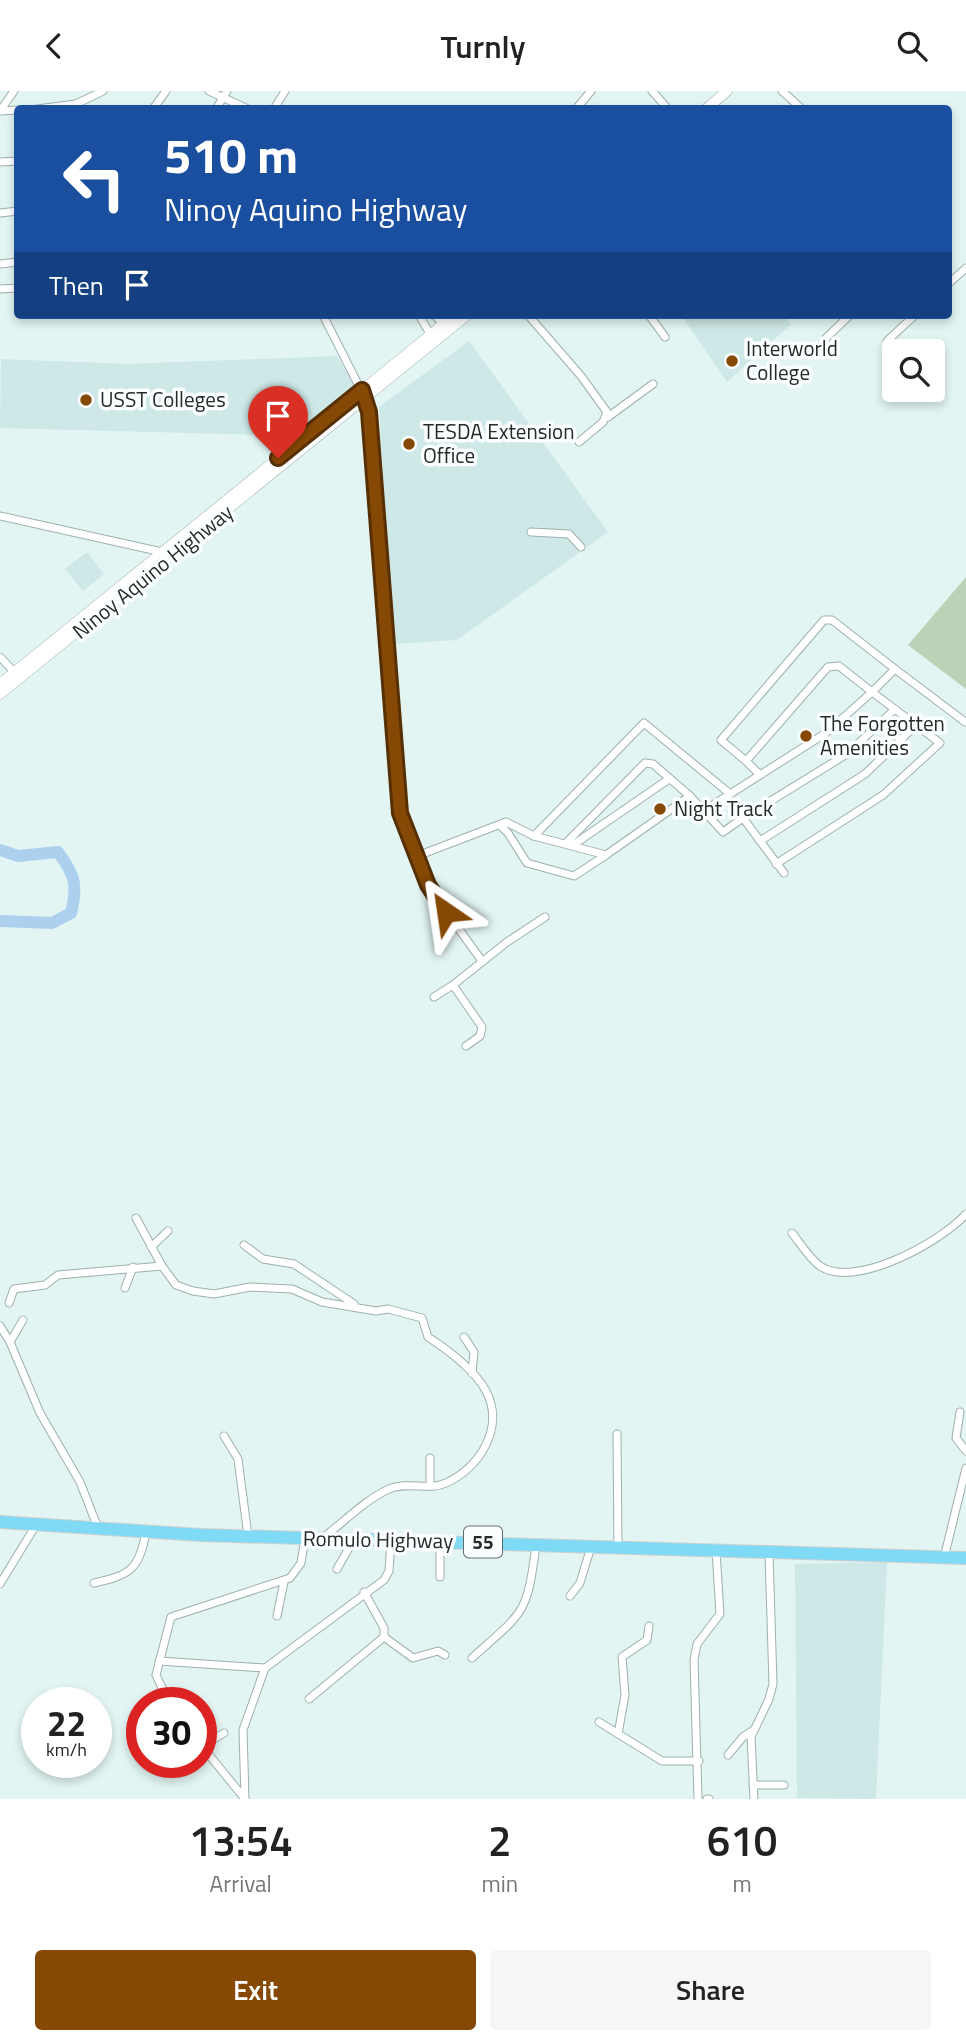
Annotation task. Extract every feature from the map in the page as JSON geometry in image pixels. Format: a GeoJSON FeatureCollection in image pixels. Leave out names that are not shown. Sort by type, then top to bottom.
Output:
{"type":"FeatureCollection","features":[{"type":"Feature","properties":{"kind":"highway","name":"Romulo Highway"},"geometry":{"type":"LineString","coordinates":[[0,1522],[248,1536],[966,1558]]}},
{"type":"Feature","properties":{"kind":"main road"},"geometry":{"type":"LineString","coordinates":[[711,105],[727,91]]}},
{"type":"Feature","properties":{"kind":"main road"},"geometry":{"type":"LineString","coordinates":[[721,105],[737,91]]}},
{"type":"Feature","properties":{"kind":"main road","name":"Ninoy Aquino Highway"},"geometry":{"type":"LineString","coordinates":[[0,694],[17,675],[432,338],[452,319]]}},
{"type":"Feature","properties":{"kind":"main road","name":"Ninoy Aquino Highway"},"geometry":{"type":"LineString","coordinates":[[445,327],[460,319]]}},
{"type":"Feature","properties":{"kind":"main road","name":"Ninoy Aquino Highway"},"geometry":{"type":"LineString","coordinates":[[139,577],[162,552],[176,547]]}},
{"type":"Feature","properties":{"kind":"main road","name":"Ninoy Aquino Highway"},"geometry":{"type":"LineString","coordinates":[[0,684],[17,675]]}},
{"type":"Feature","properties":{"kind":"street"},"geometry":{"type":"LineString","coordinates":[[0,111],[14,91]]}},
{"type":"Feature","properties":{"kind":"street"},"geometry":{"type":"LineString","coordinates":[[68,105],[103,91]]}},
{"type":"Feature","properties":{"kind":"street"},"geometry":{"type":"LineString","coordinates":[[209,91],[225,94],[242,105]]}},
{"type":"Feature","properties":{"kind":"street"},"geometry":{"type":"LineString","coordinates":[[579,105],[591,91]]}},
{"type":"Feature","properties":{"kind":"street"},"geometry":{"type":"LineString","coordinates":[[652,91],[664,105]]}},
{"type":"Feature","properties":{"kind":"street"},"geometry":{"type":"LineString","coordinates":[[782,91],[798,105]]}},
{"type":"Feature","properties":{"kind":"street"},"geometry":{"type":"LineString","coordinates":[[952,280],[966,268]]}},
{"type":"Feature","properties":{"kind":"street"},"geometry":{"type":"LineString","coordinates":[[325,319],[364,393],[375,480],[400,813],[437,899],[482,961]]}},
{"type":"Feature","properties":{"kind":"street"},"geometry":{"type":"LineString","coordinates":[[421,319],[432,338]]}},
{"type":"Feature","properties":{"kind":"street"},"geometry":{"type":"LineString","coordinates":[[438,319],[445,327]]}},
{"type":"Feature","properties":{"kind":"street"},"geometry":{"type":"LineString","coordinates":[[531,319],[581,376],[608,417]]}},
{"type":"Feature","properties":{"kind":"street"},"geometry":{"type":"LineString","coordinates":[[652,319],[665,337]]}},
{"type":"Feature","properties":{"kind":"street"},"geometry":{"type":"LineString","coordinates":[[826,338],[846,319]]}},
{"type":"Feature","properties":{"kind":"street"},"geometry":{"type":"LineString","coordinates":[[889,339],[911,319]]}},
{"type":"Feature","properties":{"kind":"street"},"geometry":{"type":"LineString","coordinates":[[579,442],[653,384]]}},
{"type":"Feature","properties":{"kind":"street"},"geometry":{"type":"LineString","coordinates":[[0,525],[4,517],[162,552]]}},
{"type":"Feature","properties":{"kind":"street"},"geometry":{"type":"LineString","coordinates":[[531,532],[569,534],[581,547]]}},
{"type":"Feature","properties":{"kind":"street"},"geometry":{"type":"LineString","coordinates":[[760,775],[721,740],[824,620],[832,620],[965,722]]}},
{"type":"Feature","properties":{"kind":"street"},"geometry":{"type":"LineString","coordinates":[[0,657],[17,675]]}},
{"type":"Feature","properties":{"kind":"street"},"geometry":{"type":"LineString","coordinates":[[746,761],[831,665],[839,666],[948,749]]}},
{"type":"Feature","properties":{"kind":"street"},"geometry":{"type":"LineString","coordinates":[[705,810],[827,733],[895,669]]}},
{"type":"Feature","properties":{"kind":"street"},"geometry":{"type":"LineString","coordinates":[[569,844],[645,763],[653,764],[690,796],[723,832],[847,754],[895,709]]}},
{"type":"Feature","properties":{"kind":"street"},"geometry":{"type":"LineString","coordinates":[[534,836],[644,723],[729,793]]}},
{"type":"Feature","properties":{"kind":"street"},"geometry":{"type":"LineString","coordinates":[[760,841],[865,774],[916,725]]}},
{"type":"Feature","properties":{"kind":"street"},"geometry":{"type":"LineString","coordinates":[[776,864],[883,795],[940,743]]}},
{"type":"Feature","properties":{"kind":"street"},"geometry":{"type":"LineString","coordinates":[[569,844],[669,779]]}},
{"type":"Feature","properties":{"kind":"street"},"geometry":{"type":"LineString","coordinates":[[500,825],[512,838],[527,863],[571,876],[690,796]]}},
{"type":"Feature","properties":{"kind":"street"},"geometry":{"type":"LineString","coordinates":[[743,818],[784,873]]}},
{"type":"Feature","properties":{"kind":"street"},"geometry":{"type":"LineString","coordinates":[[417,856],[509,823],[534,836],[606,855]]}},
{"type":"Feature","properties":{"kind":"street"},"geometry":{"type":"LineString","coordinates":[[512,838],[524,832]]}},
{"type":"Feature","properties":{"kind":"street"},"geometry":{"type":"LineString","coordinates":[[433,997],[545,917]]}},
{"type":"Feature","properties":{"kind":"street"},"geometry":{"type":"LineString","coordinates":[[453,985],[482,1027],[480,1036],[466,1046]]}},
{"type":"Feature","properties":{"kind":"street"},"geometry":{"type":"LineString","coordinates":[[792,1233],[822,1267],[837,1271],[874,1268],[910,1252],[966,1214]]}},
{"type":"Feature","properties":{"kind":"street"},"geometry":{"type":"LineString","coordinates":[[136,1217],[162,1266],[177,1285],[214,1294],[250,1287],[292,1289],[322,1302],[418,1315],[424,1321],[428,1337],[472,1373],[486,1391],[491,1407],[492,1427],[486,1445],[471,1467],[445,1484],[408,1485],[386,1490],[324,1537]]}},
{"type":"Feature","properties":{"kind":"street"},"geometry":{"type":"LineString","coordinates":[[151,1247],[168,1231]]}},
{"type":"Feature","properties":{"kind":"street"},"geometry":{"type":"LineString","coordinates":[[244,1245],[263,1259],[293,1264],[358,1306]]}},
{"type":"Feature","properties":{"kind":"street"},"geometry":{"type":"LineString","coordinates":[[9,1303],[14,1289],[45,1285],[58,1275],[162,1266]]}},
{"type":"Feature","properties":{"kind":"street"},"geometry":{"type":"LineString","coordinates":[[125,1288],[133,1267]]}},
{"type":"Feature","properties":{"kind":"street"},"geometry":{"type":"LineString","coordinates":[[10,1342],[23,1320]]}},
{"type":"Feature","properties":{"kind":"street"},"geometry":{"type":"LineString","coordinates":[[0,1326],[10,1342],[40,1413],[80,1482],[98,1529]]}},
{"type":"Feature","properties":{"kind":"street"},"geometry":{"type":"LineString","coordinates":[[464,1337],[474,1352],[472,1373]]}},
{"type":"Feature","properties":{"kind":"street"},"geometry":{"type":"LineString","coordinates":[[960,1412],[956,1438],[966,1451]]}},
{"type":"Feature","properties":{"kind":"street"},"geometry":{"type":"LineString","coordinates":[[617,1434],[618,1548]]}},
{"type":"Feature","properties":{"kind":"street"},"geometry":{"type":"LineString","coordinates":[[224,1436],[233,1447],[240,1468],[248,1536]]}},
{"type":"Feature","properties":{"kind":"street"},"geometry":{"type":"LineString","coordinates":[[430,1458],[430,1486]]}},
{"type":"Feature","properties":{"kind":"street"},"geometry":{"type":"LineString","coordinates":[[944,1557],[966,1468]]}},
{"type":"Feature","properties":{"kind":"street"},"geometry":{"type":"LineString","coordinates":[[0,1584],[36,1525]]}},
{"type":"Feature","properties":{"kind":"street"},"geometry":{"type":"LineString","coordinates":[[94,1583],[127,1573],[142,1553],[146,1532]]}},
{"type":"Feature","properties":{"kind":"street"},"geometry":{"type":"LineString","coordinates":[[159,1687],[156,1675],[171,1618],[284,1582],[302,1563],[305,1538]]}},
{"type":"Feature","properties":{"kind":"street"},"geometry":{"type":"LineString","coordinates":[[337,1569],[354,1539]]}},
{"type":"Feature","properties":{"kind":"street"},"geometry":{"type":"LineString","coordinates":[[245,1799],[243,1730],[265,1668],[387,1576],[391,1539]]}},
{"type":"Feature","properties":{"kind":"street"},"geometry":{"type":"LineString","coordinates":[[440,1541],[440,1577]]}},
{"type":"Feature","properties":{"kind":"street"},"geometry":{"type":"LineString","coordinates":[[472,1658],[525,1608],[530,1593],[536,1544]]}},
{"type":"Feature","properties":{"kind":"street"},"geometry":{"type":"LineString","coordinates":[[570,1596],[580,1583],[591,1547]]}},
{"type":"Feature","properties":{"kind":"street"},"geometry":{"type":"LineString","coordinates":[[698,1799],[694,1660],[697,1644],[720,1614],[716,1551]]}},
{"type":"Feature","properties":{"kind":"street"},"geometry":{"type":"LineString","coordinates":[[729,1755],[743,1737],[752,1731],[769,1699],[773,1684],[769,1553]]}},
{"type":"Feature","properties":{"kind":"street"},"geometry":{"type":"LineString","coordinates":[[277,1616],[284,1582]]}},
{"type":"Feature","properties":{"kind":"street"},"geometry":{"type":"LineString","coordinates":[[309,1699],[383,1637],[384,1628],[364,1592]]}},
{"type":"Feature","properties":{"kind":"street"},"geometry":{"type":"LineString","coordinates":[[618,1734],[625,1695],[622,1657],[647,1640],[649,1626]]}},
{"type":"Feature","properties":{"kind":"street"},"geometry":{"type":"LineString","coordinates":[[383,1637],[407,1656],[420,1657],[438,1651],[445,1655]]}},
{"type":"Feature","properties":{"kind":"street"},"geometry":{"type":"LineString","coordinates":[[159,1661],[265,1668]]}},
{"type":"Feature","properties":{"kind":"street"},"geometry":{"type":"LineString","coordinates":[[598,1722],[662,1761],[699,1761]]}},
{"type":"Feature","properties":{"kind":"street"},"geometry":{"type":"LineString","coordinates":[[752,1731],[754,1799]]}},
{"type":"Feature","properties":{"kind":"street"},"geometry":{"type":"LineString","coordinates":[[217,1737],[224,1733]]}},
{"type":"Feature","properties":{"kind":"street"},"geometry":{"type":"LineString","coordinates":[[217,1764],[245,1799]]}},
{"type":"Feature","properties":{"kind":"street"},"geometry":{"type":"LineString","coordinates":[[753,1785],[784,1785]]}},
{"type":"Feature","properties":{"kind":"shaded area","name":"Interworld College"},"geometry":{"type":"Polygon","coordinates":[[[684,319],[787,319],[791,324],[727,382],[684,319]]]}},
{"type":"Feature","properties":{"kind":"shaded area"},"geometry":{"type":"Polygon","coordinates":[[[469,341],[608,532],[457,640],[393,644],[379,407],[469,341]]]}},
{"type":"Feature","properties":{"kind":"shaded area","name":"USST Colleges"},"geometry":{"type":"Polygon","coordinates":[[[337,356],[356,388],[298,436],[0,428],[1,359],[128,364],[337,356]]]}},
{"type":"Feature","properties":{"kind":"shaded area"},"geometry":{"type":"Polygon","coordinates":[[[87,552],[104,574],[83,591],[65,569],[87,552]]]}},
{"type":"Feature","properties":{"kind":"shaded area"},"geometry":{"type":"Polygon","coordinates":[[[887,1562],[876,1799],[797,1798],[795,1564],[887,1562]]]}},
{"type":"Feature","properties":{"kind":"green space"},"geometry":{"type":"Polygon","coordinates":[[[966,577],[966,689],[908,645],[966,577]]]}},
{"type":"Feature","properties":{"kind":"waterway"},"geometry":{"type":"LineString","coordinates":[[0,850],[18,856],[58,852],[74,881],[71,913],[52,923],[0,921]]}},
{"type":"Feature","properties":{"kind":"place","name":"Interworld College"},"geometry":{"type":"Point","coordinates":[732,361]}},
{"type":"Feature","properties":{"kind":"place","name":"USST Colleges"},"geometry":{"type":"Point","coordinates":[86,400]}},
{"type":"Feature","properties":{"kind":"place","name":"TESDA Extension Office"},"geometry":{"type":"Point","coordinates":[409,444]}},
{"type":"Feature","properties":{"kind":"place","name":"The Forgotten Amenities"},"geometry":{"type":"Point","coordinates":[806,736]}},
{"type":"Feature","properties":{"kind":"place","name":"Night Track"},"geometry":{"type":"Point","coordinates":[660,809]}},
{"type":"Feature","properties":{"kind":"route"},"geometry":{"type":"LineString","coordinates":[[278,458],[362,390],[369,406],[400,813],[428,885],[446,912]]}}]}
